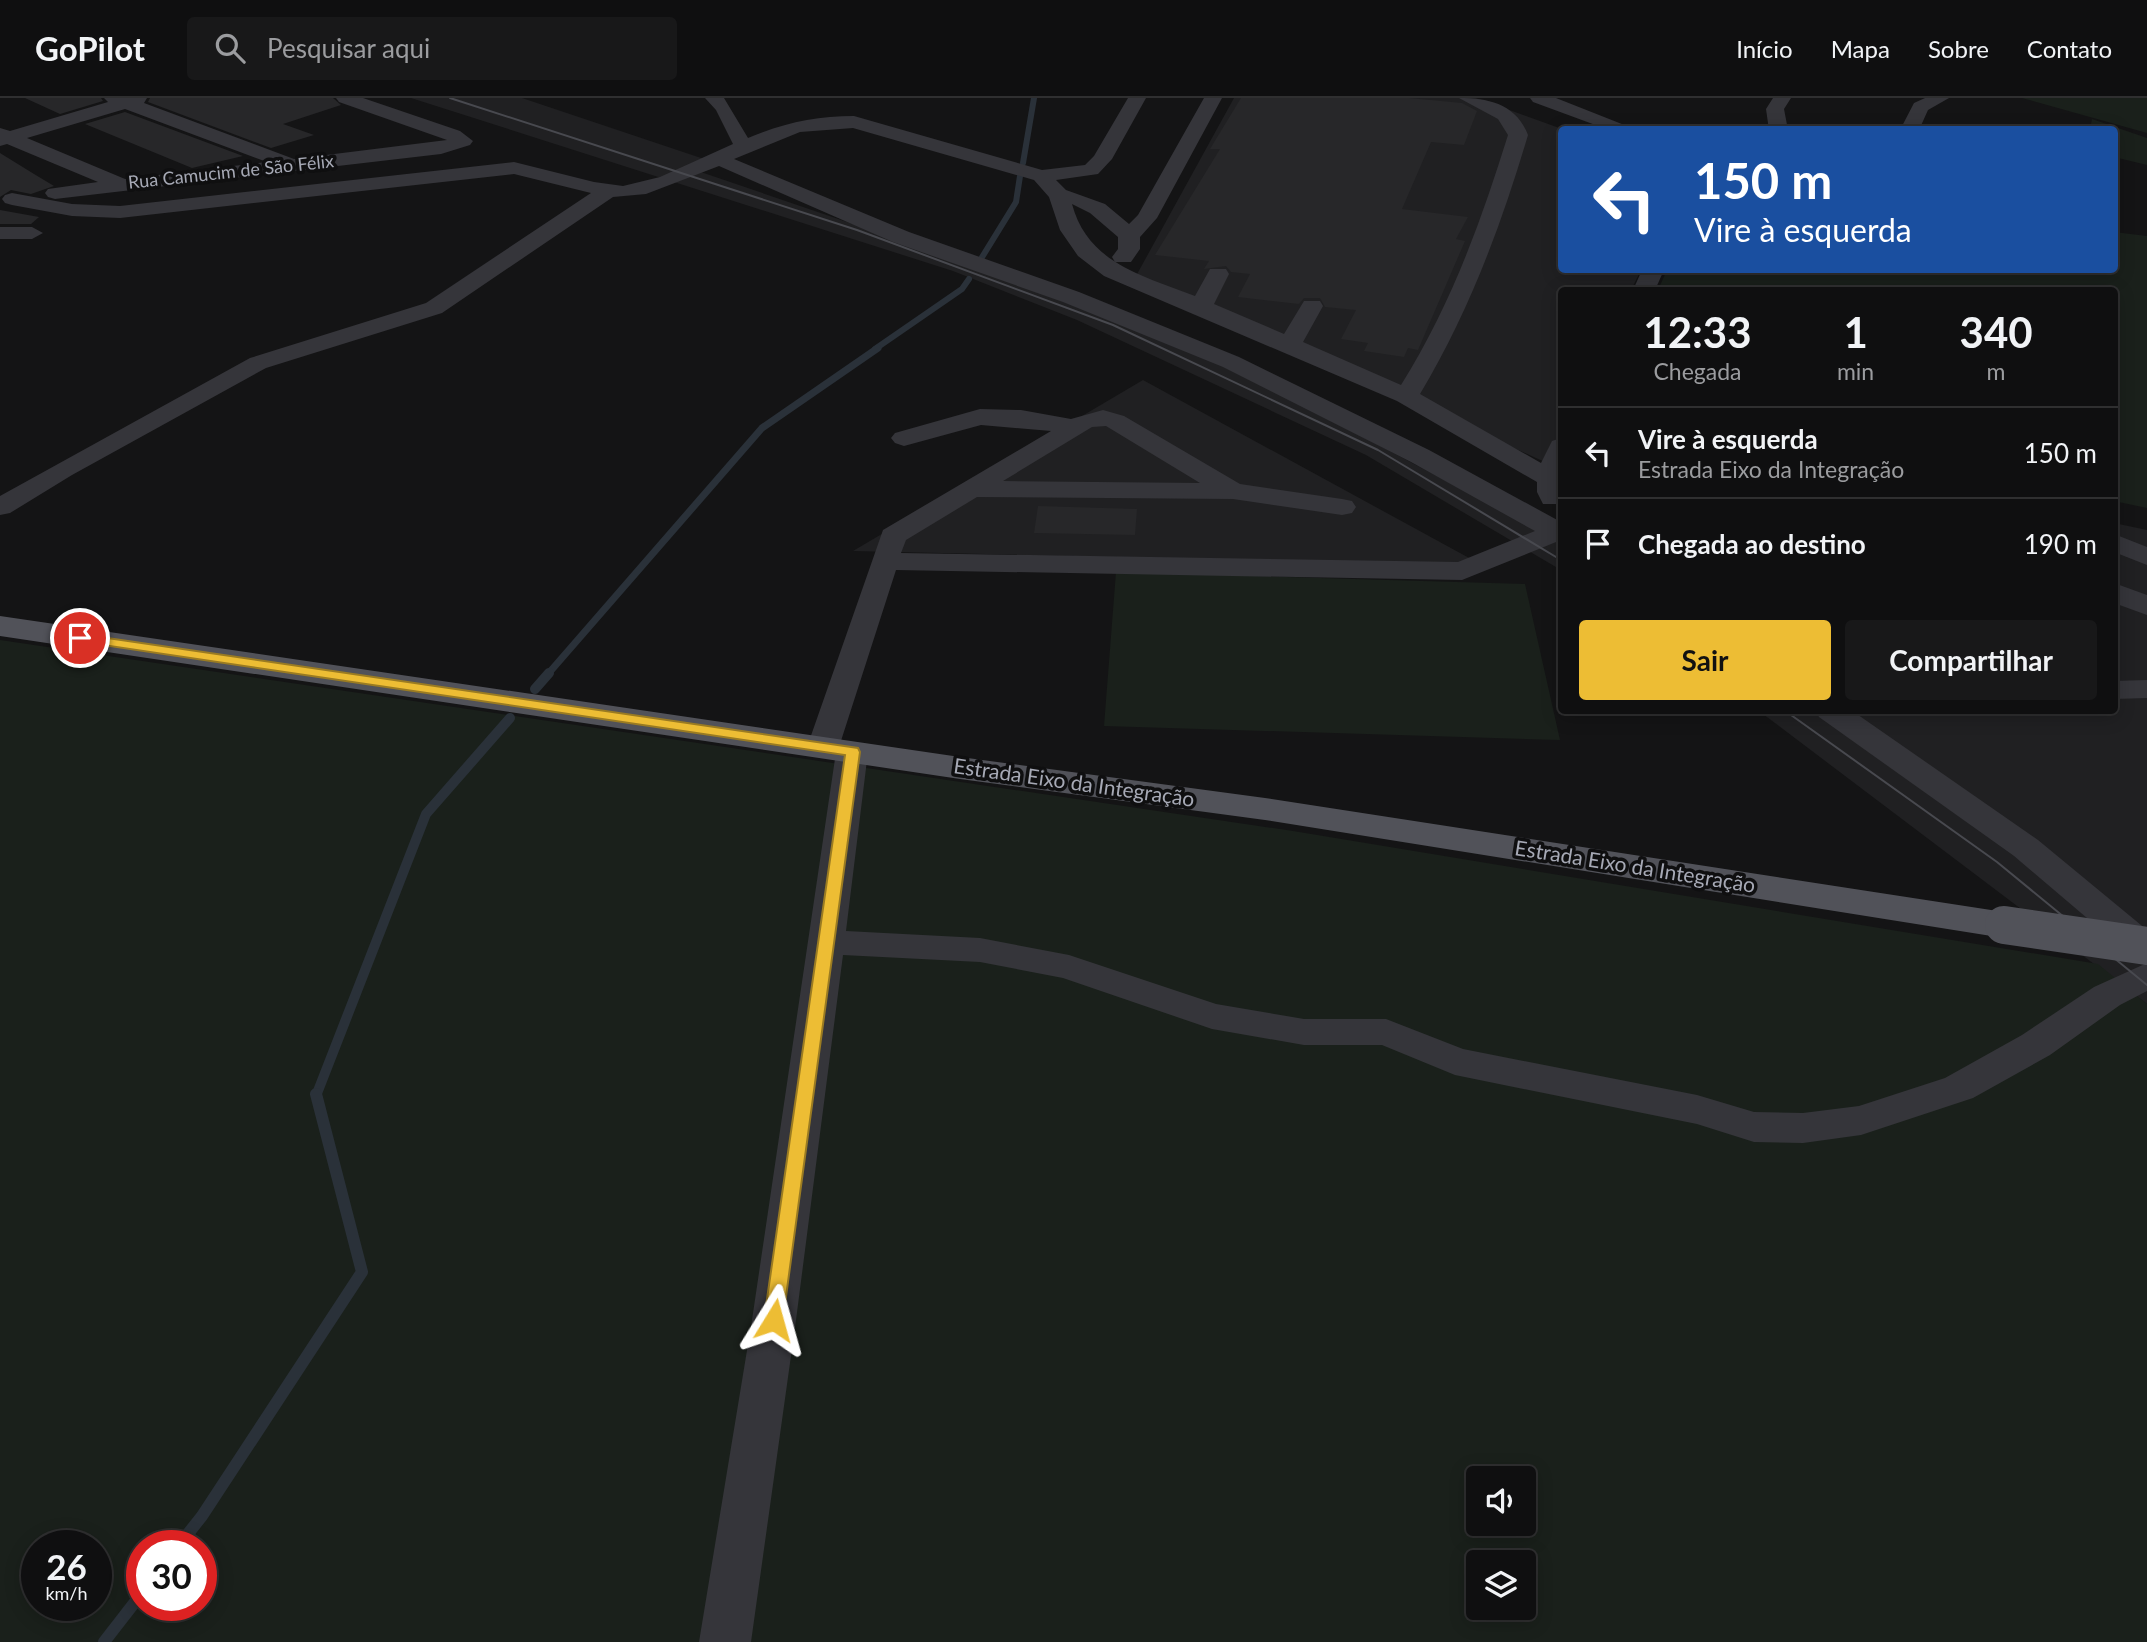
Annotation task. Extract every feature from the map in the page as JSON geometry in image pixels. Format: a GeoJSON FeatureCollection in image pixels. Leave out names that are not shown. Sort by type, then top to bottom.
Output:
{"type":"FeatureCollection","features":[{"type":"Feature","properties":{"kind":"main road","name":"Estrada Eixo da Integração"},"geometry":{"type":"LineString","coordinates":[[0,626],[837,750],[1265,809],[2147,947]]}},
{"type":"Feature","properties":{"kind":"street","name":"Rua Camucim de São Félix"},"geometry":{"type":"LineString","coordinates":[[6,198],[461,144],[461,139],[453,135],[345,98]]}},
{"type":"Feature","properties":{"kind":"street"},"geometry":{"type":"LineString","coordinates":[[714,98],[724,108],[743,146]]}},
{"type":"Feature","properties":{"kind":"street"},"geometry":{"type":"LineString","coordinates":[[6,198],[87,211],[120,212],[184,200],[490,169],[528,169],[608,191],[631,191],[721,160],[743,146],[823,113],[1041,176],[1091,170],[1102,159],[1137,98]]}},
{"type":"Feature","properties":{"kind":"street"},"geometry":{"type":"LineString","coordinates":[[1112,271],[1129,249],[1129,236],[1147,218],[1213,98]]}},
{"type":"Feature","properties":{"kind":"street"},"geometry":{"type":"LineString","coordinates":[[1406,396],[1437,348],[1479,258],[1518,135],[1511,119],[1498,110],[1467,98]]}},
{"type":"Feature","properties":{"kind":"street"},"geometry":{"type":"LineString","coordinates":[[1539,98],[1617,126]]}},
{"type":"Feature","properties":{"kind":"street"},"geometry":{"type":"LineString","coordinates":[[1778,126],[1775,109],[1782,98]]}},
{"type":"Feature","properties":{"kind":"street"},"geometry":{"type":"LineString","coordinates":[[1911,126],[1922,107],[1940,98]]}},
{"type":"Feature","properties":{"kind":"street"},"geometry":{"type":"LineString","coordinates":[[3,137],[127,100],[293,165]]}},
{"type":"Feature","properties":{"kind":"street"},"geometry":{"type":"LineString","coordinates":[[3,137],[184,200]]}},
{"type":"Feature","properties":{"kind":"street"},"geometry":{"type":"LineString","coordinates":[[721,160],[901,237],[1071,297],[1231,362],[1558,525]]}},
{"type":"Feature","properties":{"kind":"street"},"geometry":{"type":"LineString","coordinates":[[184,200],[211,175]]}},
{"type":"Feature","properties":{"kind":"street"},"geometry":{"type":"LineString","coordinates":[[1041,176],[1059,195],[1067,226],[1086,251],[1112,271],[1201,306],[1252,318],[1289,345],[1406,396],[1555,481]]}},
{"type":"Feature","properties":{"kind":"street"},"geometry":{"type":"LineString","coordinates":[[0,507],[62,469],[258,363],[434,308],[608,191]]}},
{"type":"Feature","properties":{"kind":"street"},"geometry":{"type":"LineString","coordinates":[[1059,195],[1085,200],[1104,211],[1129,236]]}},
{"type":"Feature","properties":{"kind":"street"},"geometry":{"type":"LineString","coordinates":[[0,233],[32,233]]}},
{"type":"Feature","properties":{"kind":"street"},"geometry":{"type":"LineString","coordinates":[[1201,306],[1218,274]]}},
{"type":"Feature","properties":{"kind":"street"},"geometry":{"type":"LineString","coordinates":[[1289,345],[1312,306]]}},
{"type":"Feature","properties":{"kind":"street"},"geometry":{"type":"LineString","coordinates":[[904,438],[980,417],[1012,417],[1075,427]]}},
{"type":"Feature","properties":{"kind":"street"},"geometry":{"type":"LineString","coordinates":[[725,1642],[827,942],[837,750],[884,561],[893,536],[1094,418],[1115,421],[1233,491]]}},
{"type":"Feature","properties":{"kind":"street"},"geometry":{"type":"LineString","coordinates":[[1558,464],[1555,481],[1549,492],[1558,520]]}},
{"type":"Feature","properties":{"kind":"street"},"geometry":{"type":"LineString","coordinates":[[972,489],[1233,491],[1342,507]]}},
{"type":"Feature","properties":{"kind":"street"},"geometry":{"type":"LineString","coordinates":[[884,561],[1462,571],[1558,527]]}},
{"type":"Feature","properties":{"kind":"street"},"geometry":{"type":"LineString","coordinates":[[2118,594],[2147,606]]}},
{"type":"Feature","properties":{"kind":"street"},"geometry":{"type":"LineString","coordinates":[[2118,690],[2147,689]]}},
{"type":"Feature","properties":{"kind":"street"},"geometry":{"type":"LineString","coordinates":[[1835,714],[2026,848],[2147,947]]}},
{"type":"Feature","properties":{"kind":"street"},"geometry":{"type":"LineString","coordinates":[[827,942],[980,950],[1069,967],[1212,1016],[1304,1032],[1386,1032],[1455,1061],[1698,1110],[1754,1127],[1802,1128],[1861,1120],[1959,1088],[2036,1045],[2107,996],[2147,975]]}},
{"type":"Feature","properties":{"kind":"shaded area"},"geometry":{"type":"Polygon","coordinates":[[[411,98],[522,98],[707,160],[689,168],[1020,281],[1241,372],[1558,540],[1558,568],[1366,455],[1077,320],[953,271],[411,98]]]}},
{"type":"Feature","properties":{"kind":"shaded area"},"geometry":{"type":"Polygon","coordinates":[[[1234,98],[1476,98],[1558,128],[1558,273],[1640,273],[1632,287],[1558,287],[1558,441],[1547,463],[1136,276],[1234,98]]]}},
{"type":"Feature","properties":{"kind":"shaded area"},"geometry":{"type":"Polygon","coordinates":[[[2022,98],[2147,98],[2147,133],[2022,98]]]}},
{"type":"Feature","properties":{"kind":"shaded area"},"geometry":{"type":"Polygon","coordinates":[[[2092,119],[2112,126],[2091,126],[2092,119]]]}},
{"type":"Feature","properties":{"kind":"shaded area"},"geometry":{"type":"Polygon","coordinates":[[[2118,128],[2147,138],[2147,165],[2118,158],[2118,128]]]}},
{"type":"Feature","properties":{"kind":"shaded area"},"geometry":{"type":"Polygon","coordinates":[[[2118,232],[2147,236],[2147,508],[2118,502],[2118,287],[1659,287],[1666,273],[2118,273],[2118,232]]]}},
{"type":"Feature","properties":{"kind":"shaded area"},"geometry":{"type":"Polygon","coordinates":[[[1143,380],[1482,565],[853,551],[1143,380]]]}},
{"type":"Feature","properties":{"kind":"shaded area"},"geometry":{"type":"Polygon","coordinates":[[[2118,524],[2147,530],[2147,946],[1830,714],[2118,714],[2118,524]]]}},
{"type":"Feature","properties":{"kind":"shaded area"},"geometry":{"type":"Polygon","coordinates":[[[1116,572],[1525,584],[1560,740],[1104,726],[1116,572]]]}},
{"type":"Feature","properties":{"kind":"shaded area"},"geometry":{"type":"Polygon","coordinates":[[[0,640],[1293,831],[2098,964],[2147,1004],[2147,1642],[0,1642],[0,640]]]}},
{"type":"Feature","properties":{"kind":"shaded area"},"geometry":{"type":"Polygon","coordinates":[[[1763,714],[1816,714],[2049,881],[2147,964],[2147,1004],[1763,714]]]}},
{"type":"Feature","properties":{"kind":"building"},"geometry":{"type":"Polygon","coordinates":[[[25,98],[101,98],[103,101],[60,114],[25,98]]]}},
{"type":"Feature","properties":{"kind":"building"},"geometry":{"type":"Polygon","coordinates":[[[150,98],[333,98],[341,105],[283,124],[314,135],[271,148],[148,102],[150,98]]]}},
{"type":"Feature","properties":{"kind":"building"},"geometry":{"type":"Polygon","coordinates":[[[1241,98],[1409,98],[1462,103],[1477,111],[1464,145],[1431,142],[1402,209],[1468,217],[1456,239],[1465,241],[1418,350],[1408,348],[1404,357],[1364,351],[1368,343],[1341,339],[1356,310],[1325,307],[1320,298],[1304,298],[1299,304],[1238,297],[1250,274],[1231,272],[1226,266],[1204,269],[1209,261],[1155,255],[1220,149],[1210,149],[1241,98]]]}},
{"type":"Feature","properties":{"kind":"building"},"geometry":{"type":"Polygon","coordinates":[[[125,112],[243,156],[192,168],[85,124],[125,112]]]}},
{"type":"Feature","properties":{"kind":"building"},"geometry":{"type":"Polygon","coordinates":[[[0,153],[54,186],[31,194],[11,190],[0,197],[0,153]]]}},
{"type":"Feature","properties":{"kind":"building"},"geometry":{"type":"Polygon","coordinates":[[[0,210],[39,217],[31,224],[0,224],[0,210]]]}},
{"type":"Feature","properties":{"kind":"building"},"geometry":{"type":"Polygon","coordinates":[[[1038,506],[1137,509],[1135,535],[1034,533],[1038,506]]]}},
{"type":"Feature","properties":{"kind":"waterway"},"geometry":{"type":"LineString","coordinates":[[1023,163],[1034,98]]}},
{"type":"Feature","properties":{"kind":"waterway"},"geometry":{"type":"LineString","coordinates":[[976,267],[1016,202],[1020,176]]}},
{"type":"Feature","properties":{"kind":"waterway"},"geometry":{"type":"LineString","coordinates":[[875,349],[962,289],[969,279]]}},
{"type":"Feature","properties":{"kind":"waterway"},"geometry":{"type":"LineString","coordinates":[[548,674],[762,428],[878,348]]}},
{"type":"Feature","properties":{"kind":"waterway"},"geometry":{"type":"LineString","coordinates":[[535,689],[549,673]]}},
{"type":"Feature","properties":{"kind":"waterway"},"geometry":{"type":"LineString","coordinates":[[316,1095],[426,814],[510,718]]}},
{"type":"Feature","properties":{"kind":"waterway"},"geometry":{"type":"LineString","coordinates":[[191,1530],[362,1272],[316,1095]]}},
{"type":"Feature","properties":{"kind":"waterway"},"geometry":{"type":"LineString","coordinates":[[104,1642],[126,1614]]}},
{"type":"Feature","properties":{"kind":"tram line"},"geometry":{"type":"LineString","coordinates":[[450,98],[857,230],[1113,325],[1378,450],[1558,558]]}},
{"type":"Feature","properties":{"kind":"tram line"},"geometry":{"type":"LineString","coordinates":[[1790,714],[1997,862],[2147,985]]}},
{"type":"Feature","properties":{"kind":"route"},"geometry":{"type":"LineString","coordinates":[[80,638],[852,752],[774,1320]]}}]}
